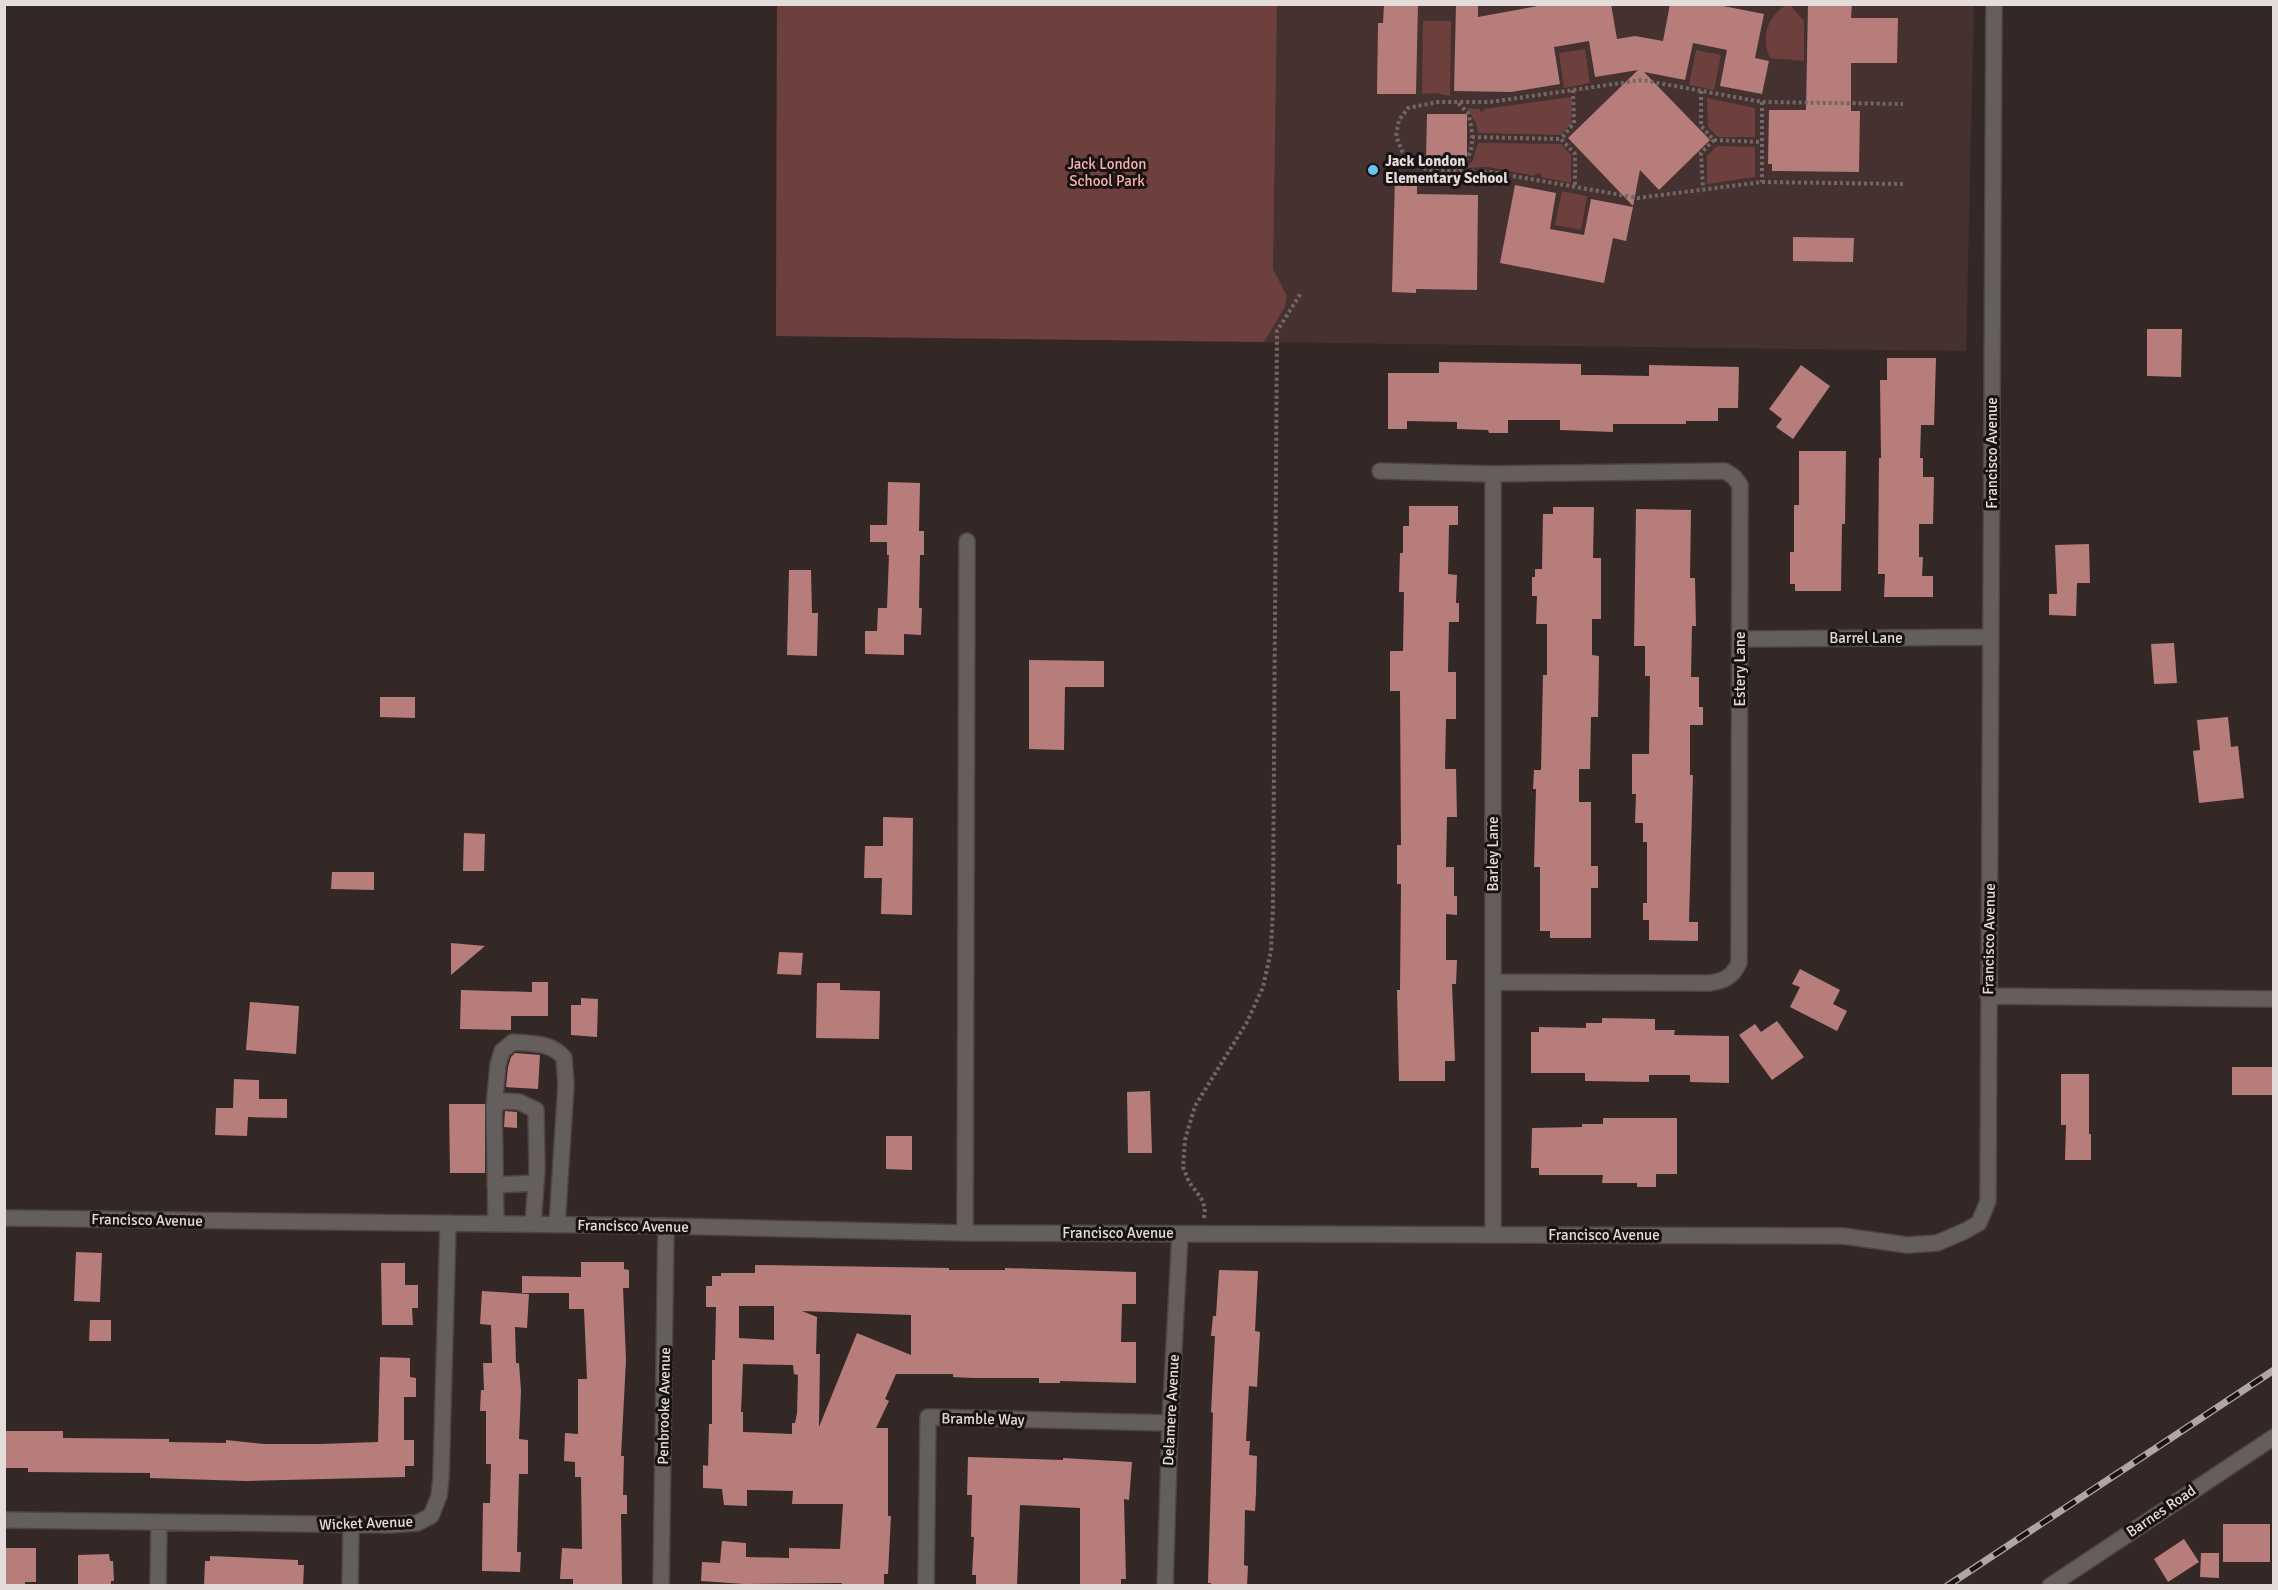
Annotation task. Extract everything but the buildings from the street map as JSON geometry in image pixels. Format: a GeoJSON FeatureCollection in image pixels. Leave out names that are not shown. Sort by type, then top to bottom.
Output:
{"type":"FeatureCollection","features":[{"type":"Feature","properties":{"kind":"street","name":"Francisco Avenue"},"geometry":{"type":"LineString","coordinates":[[4,1218],[666,1226],[965,1233],[1843,1236],[1907,1245],[1937,1243],[1965,1232],[1979,1223],[1988,1201],[1994,4]]}},
{"type":"Feature","properties":{"kind":"street","name":"Estery Lane"},"geometry":{"type":"LineString","coordinates":[[1380,471],[1493,474],[1725,471],[1740,485],[1739,963],[1733,974],[1722,982],[1709,983],[1493,981]]}},
{"type":"Feature","properties":{"kind":"street","name":"Barley Lane"},"geometry":{"type":"LineString","coordinates":[[1493,474],[1493,1234]]}},
{"type":"Feature","properties":{"kind":"street"},"geometry":{"type":"LineString","coordinates":[[965,1233],[967,541]]}},
{"type":"Feature","properties":{"kind":"street","name":"Barrel Lane"},"geometry":{"type":"LineString","coordinates":[[1740,639],[1991,637]]}},
{"type":"Feature","properties":{"kind":"street"},"geometry":{"type":"LineString","coordinates":[[1988,996],[2274,999]]}},
{"type":"Feature","properties":{"kind":"street"},"geometry":{"type":"LineString","coordinates":[[496,1224],[494,1107],[498,1065],[502,1051],[513,1042],[545,1046],[560,1052],[564,1058],[566,1085],[557,1225]]}},
{"type":"Feature","properties":{"kind":"street"},"geometry":{"type":"LineString","coordinates":[[494,1107],[502,1101],[519,1102],[536,1110],[537,1183],[533,1224]]}},
{"type":"Feature","properties":{"kind":"street"},"geometry":{"type":"LineString","coordinates":[[495,1185],[537,1183]]}},
{"type":"Feature","properties":{"kind":"street","name":"Wicket Avenue"},"geometry":{"type":"LineString","coordinates":[[4,1520],[351,1526],[417,1523],[431,1516],[439,1496],[448,1223]]}},
{"type":"Feature","properties":{"kind":"street","name":"Penbrooke Avenue"},"geometry":{"type":"LineString","coordinates":[[661,1586],[666,1226]]}},
{"type":"Feature","properties":{"kind":"street","name":"Delamere Avenue"},"geometry":{"type":"LineString","coordinates":[[1166,1586],[1170,1423],[1180,1234]]}},
{"type":"Feature","properties":{"kind":"street","name":"Bramble Way"},"geometry":{"type":"LineString","coordinates":[[926,1586],[928,1418],[1170,1423]]}},
{"type":"Feature","properties":{"kind":"street","name":"Barnes Road"},"geometry":{"type":"LineString","coordinates":[[2050,1586],[2274,1437]]}},
{"type":"Feature","properties":{"kind":"street"},"geometry":{"type":"LineString","coordinates":[[158,1586],[159,1522]]}},
{"type":"Feature","properties":{"kind":"street"},"geometry":{"type":"LineString","coordinates":[[350,1586],[351,1526]]}},
{"type":"Feature","properties":{"kind":"path"},"geometry":{"type":"LineString","coordinates":[[1903,104],[1762,102],[1642,80],[1490,102],[1438,102],[1408,108],[1399,120],[1396,136],[1402,151],[1415,166],[1430,170],[1456,169],[1491,172],[1638,198],[1762,182],[1903,184]]}},
{"type":"Feature","properties":{"kind":"path"},"geometry":{"type":"LineString","coordinates":[[1561,139],[1574,123],[1573,90]]}},
{"type":"Feature","properties":{"kind":"path"},"geometry":{"type":"LineString","coordinates":[[1701,91],[1701,126],[1714,140],[1762,142]]}},
{"type":"Feature","properties":{"kind":"path"},"geometry":{"type":"LineString","coordinates":[[1762,102],[1762,182]]}},
{"type":"Feature","properties":{"kind":"path"},"geometry":{"type":"LineString","coordinates":[[1456,169],[1466,162],[1472,152],[1468,113],[1458,103]]}},
{"type":"Feature","properties":{"kind":"path"},"geometry":{"type":"LineString","coordinates":[[1472,137],[1561,139],[1575,154],[1575,187]]}},
{"type":"Feature","properties":{"kind":"path"},"geometry":{"type":"LineString","coordinates":[[1703,189],[1701,153],[1714,140]]}},
{"type":"Feature","properties":{"kind":"path"},"geometry":{"type":"LineString","coordinates":[[1203,1234],[1205,1208],[1201,1198],[1189,1182],[1183,1167],[1185,1140],[1195,1106],[1247,1022],[1263,987],[1271,951],[1274,895],[1277,331],[1301,293]]}},
{"type":"Feature","properties":{"kind":"shaded area","name":"Jack London Elementary School"},"geometry":{"type":"Polygon","coordinates":[[[777,5],[1974,5],[1966,351],[776,336],[777,5]]]}},
{"type":"Feature","properties":{"kind":"green space","name":"Jack London School Park"},"geometry":{"type":"Polygon","coordinates":[[[777,5],[1277,5],[1273,269],[1287,296],[1285,307],[1264,342],[776,336],[777,5]]]}},
{"type":"Feature","properties":{"kind":"green space"},"geometry":{"type":"Polygon","coordinates":[[[1786,5],[1791,6],[1804,21],[1804,61],[1770,58],[1767,50],[1766,35],[1770,22],[1774,15],[1786,5]]]}},
{"type":"Feature","properties":{"kind":"green space"},"geometry":{"type":"Polygon","coordinates":[[[1423,21],[1451,21],[1450,96],[1436,93],[1422,94],[1423,21]]]}},
{"type":"Feature","properties":{"kind":"green space"},"geometry":{"type":"Polygon","coordinates":[[[1585,49],[1590,83],[1564,88],[1559,53],[1585,49]]]}},
{"type":"Feature","properties":{"kind":"green space"},"geometry":{"type":"Polygon","coordinates":[[[1696,50],[1721,55],[1714,90],[1689,85],[1696,50]]]}},
{"type":"Feature","properties":{"kind":"green space"},"geometry":{"type":"Polygon","coordinates":[[[1572,97],[1571,124],[1561,135],[1478,133],[1476,123],[1467,108],[1480,109],[1480,112],[1484,109],[1572,97]]]}},
{"type":"Feature","properties":{"kind":"green space"},"geometry":{"type":"Polygon","coordinates":[[[1707,98],[1755,108],[1755,137],[1718,137],[1708,127],[1707,98]]]}},
{"type":"Feature","properties":{"kind":"green space"},"geometry":{"type":"Polygon","coordinates":[[[1478,143],[1561,144],[1571,155],[1571,183],[1541,177],[1541,174],[1536,173],[1535,176],[1488,167],[1466,168],[1473,160],[1478,143]]]}},
{"type":"Feature","properties":{"kind":"green space"},"geometry":{"type":"Polygon","coordinates":[[[1717,146],[1755,147],[1755,177],[1707,184],[1707,156],[1717,146]]]}},
{"type":"Feature","properties":{"kind":"green space"},"geometry":{"type":"Polygon","coordinates":[[[1562,191],[1587,196],[1581,230],[1555,225],[1562,191]]]}},
{"type":"Feature","properties":{"kind":"railway"},"geometry":{"type":"LineString","coordinates":[[1947,1586],[2274,1370]]}},
{"type":"Feature","properties":{"kind":"place","name":"Jack London Elementary School"},"geometry":{"type":"Point","coordinates":[1373,170]}}]}
